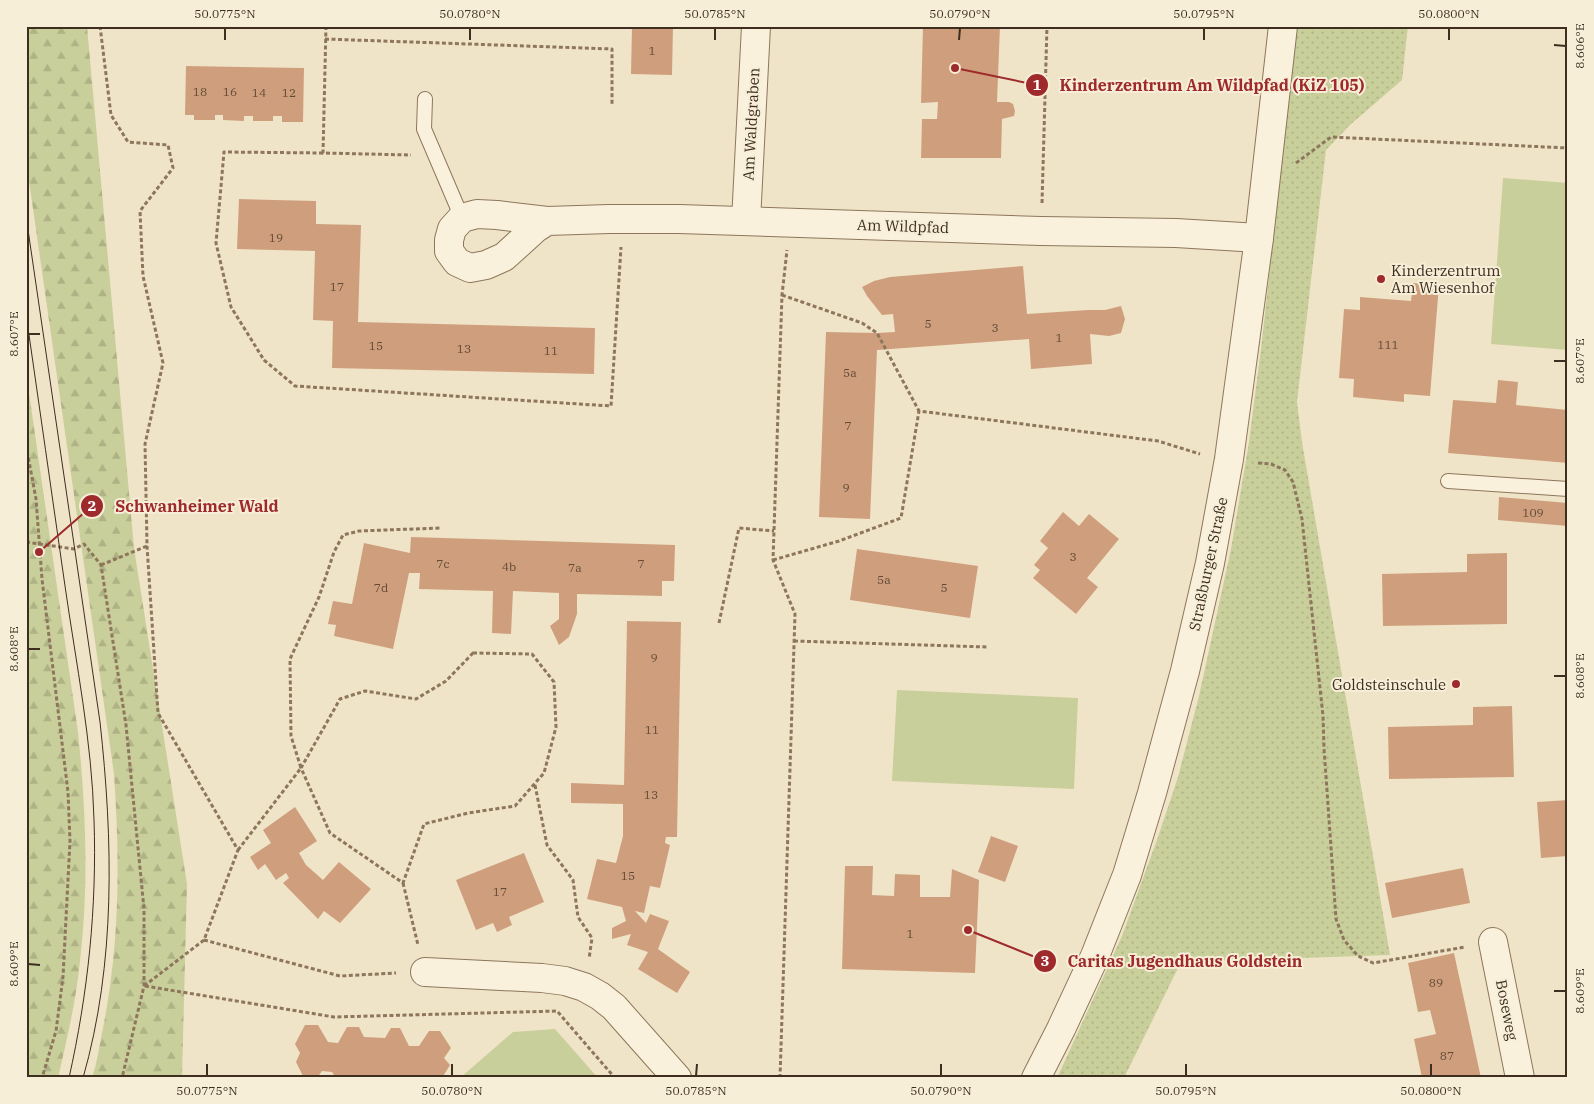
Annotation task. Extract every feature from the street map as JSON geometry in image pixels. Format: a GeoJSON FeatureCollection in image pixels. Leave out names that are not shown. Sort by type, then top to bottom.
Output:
{"type":"FeatureCollection","features":[{"type":"Feature","properties":{"kind":"street","name":"Am Waldgraben"},"geometry":{"type":"LineString","coordinates":[[746,221],[756,26]]}},
{"type":"Feature","properties":{"kind":"street","name":"Straßburger Straße"},"geometry":{"type":"LineString","coordinates":[[1036,1078],[1095,956],[1127,875],[1152,793],[1185,671],[1210,563],[1229,459],[1259,238],[1283,26]]}},
{"type":"Feature","properties":{"kind":"street","name":"Am Wildpfad"},"geometry":{"type":"LineString","coordinates":[[462,218],[477,214],[497,214],[547,221],[623,219],[791,222],[1041,231],[1176,233],[1259,238]]}},
{"type":"Feature","properties":{"kind":"street"},"geometry":{"type":"LineString","coordinates":[[462,218],[452,229],[449,251],[457,262],[470,268],[486,265],[504,257],[536,228],[547,221]]}},
{"type":"Feature","properties":{"kind":"street","name":"Boseweg"},"geometry":{"type":"LineString","coordinates":[[1493,942],[1520,1078]]}},
{"type":"Feature","properties":{"kind":"street"},"geometry":{"type":"LineString","coordinates":[[425,972],[542,978],[565,981],[584,987],[614,1007],[677,1078]]}},
{"type":"Feature","properties":{"kind":"lane"},"geometry":{"type":"LineString","coordinates":[[425,99],[424,130],[462,218]]}},
{"type":"Feature","properties":{"kind":"lane"},"geometry":{"type":"LineString","coordinates":[[1448,481],[1568,489]]}},
{"type":"Feature","properties":{"kind":"path"},"geometry":{"type":"LineString","coordinates":[[100,26],[111,116],[128,142],[168,145],[173,168],[140,211],[143,276],[163,364],[145,444],[147,546],[158,713],[238,850]]}},
{"type":"Feature","properties":{"kind":"path"},"geometry":{"type":"LineString","coordinates":[[323,153],[326,26]]}},
{"type":"Feature","properties":{"kind":"path"},"geometry":{"type":"LineString","coordinates":[[1041,231],[1046,26]]}},
{"type":"Feature","properties":{"kind":"path"},"geometry":{"type":"LineString","coordinates":[[325,39],[612,49],[612,106]]}},
{"type":"Feature","properties":{"kind":"path"},"geometry":{"type":"LineString","coordinates":[[1267,172],[1281,174],[1331,137],[1568,148]]}},
{"type":"Feature","properties":{"kind":"path"},"geometry":{"type":"LineString","coordinates":[[434,155],[224,152],[216,243],[231,307],[264,360],[295,386],[611,406],[623,219]]}},
{"type":"Feature","properties":{"kind":"path"},"geometry":{"type":"LineString","coordinates":[[780,1078],[795,614],[774,560],[774,531],[782,294],[791,222]]}},
{"type":"Feature","properties":{"kind":"path"},"geometry":{"type":"LineString","coordinates":[[774,560],[840,541],[901,518],[919,411],[884,350],[877,333],[862,323],[782,294]]}},
{"type":"Feature","properties":{"kind":"path"},"geometry":{"type":"LineString","coordinates":[[919,411],[1158,441],[1196,453]]}},
{"type":"Feature","properties":{"kind":"path"},"geometry":{"type":"LineString","coordinates":[[26,445],[36,499],[42,579],[68,792],[70,840],[64,977],[56,1031],[42,1078]]}},
{"type":"Feature","properties":{"kind":"path"},"geometry":{"type":"LineString","coordinates":[[1254,462],[1271,464],[1285,470],[1294,482],[1302,520],[1323,716],[1336,919],[1344,940],[1358,956],[1373,963],[1493,942]]}},
{"type":"Feature","properties":{"kind":"path"},"geometry":{"type":"LineString","coordinates":[[402,883],[330,832],[301,768],[291,736],[290,659],[319,597],[334,552],[344,535],[359,531],[440,528]]}},
{"type":"Feature","properties":{"kind":"path"},"geometry":{"type":"LineString","coordinates":[[718,623],[739,528],[774,531]]}},
{"type":"Feature","properties":{"kind":"path"},"geometry":{"type":"LineString","coordinates":[[26,542],[74,549],[84,544],[102,565],[128,744],[144,909],[144,986],[122,1078]]}},
{"type":"Feature","properties":{"kind":"path"},"geometry":{"type":"LineString","coordinates":[[102,565],[147,546]]}},
{"type":"Feature","properties":{"kind":"path"},"geometry":{"type":"LineString","coordinates":[[794,641],[987,647]]}},
{"type":"Feature","properties":{"kind":"path"},"geometry":{"type":"LineString","coordinates":[[144,986],[204,940],[238,850],[301,768],[340,699],[365,691],[416,699],[446,681],[473,652],[532,654],[554,682],[556,727],[544,773],[515,806],[468,813],[424,824],[402,883],[425,972],[340,976],[204,940]]}},
{"type":"Feature","properties":{"kind":"path"},"geometry":{"type":"LineString","coordinates":[[534,784],[547,845],[574,880],[578,917],[592,938],[584,987]]}},
{"type":"Feature","properties":{"kind":"path"},"geometry":{"type":"LineString","coordinates":[[144,986],[334,1017],[557,1011],[615,1078]]}},
{"type":"Feature","properties":{"kind":"green space"},"geometry":{"type":"Polygon","coordinates":[[[26,26],[87,26],[134,548],[187,884],[182,1078],[92,1078],[108,1001],[115,936],[118,872],[114,774],[26,160],[26,26]]]}},
{"type":"Feature","properties":{"kind":"green space"},"geometry":{"type":"Polygon","coordinates":[[[1296,26],[1408,26],[1402,80],[1350,125],[1326,150],[1297,402],[1302,442],[1390,955],[1181,962],[1124,1078],[1057,1078],[1122,936],[1178,777],[1199,696],[1231,549],[1249,442],[1262,341],[1296,26]]]}},
{"type":"Feature","properties":{"kind":"green space"},"geometry":{"type":"Polygon","coordinates":[[[1503,178],[1568,183],[1568,350],[1491,344],[1503,178]]]}},
{"type":"Feature","properties":{"kind":"green space"},"geometry":{"type":"Polygon","coordinates":[[[26,372],[78,732],[85,818],[85,904],[80,961],[74,1005],[58,1078],[26,1078],[26,372]]]}},
{"type":"Feature","properties":{"kind":"green space"},"geometry":{"type":"Polygon","coordinates":[[[897,690],[1078,698],[1074,789],[892,781],[897,690]]]}},
{"type":"Feature","properties":{"kind":"green space"},"geometry":{"type":"Polygon","coordinates":[[[555,1029],[598,1078],[460,1078],[513,1032],[555,1029]]]}},
{"type":"Feature","properties":{"kind":"building"},"geometry":{"type":"Polygon","coordinates":[[[632,26],[673,26],[672,75],[631,74],[632,26]]]}},
{"type":"Feature","properties":{"kind":"building"},"geometry":{"type":"Polygon","coordinates":[[[923,26],[1000,26],[997,102],[1013,104],[1015,111],[1014,116],[1002,119],[1001,158],[921,158],[922,119],[937,119],[938,102],[921,103],[923,26]]]}},
{"type":"Feature","properties":{"kind":"building"},"geometry":{"type":"Polygon","coordinates":[[[186,66],[304,68],[303,122],[282,122],[282,116],[273,116],[273,121],[253,121],[253,116],[244,116],[244,121],[223,120],[223,115],[215,115],[215,120],[194,120],[194,115],[185,115],[186,66]]]}},
{"type":"Feature","properties":{"kind":"building"},"geometry":{"type":"Polygon","coordinates":[[[239,199],[316,201],[316,224],[361,225],[358,322],[595,328],[594,374],[332,368],[333,321],[313,320],[315,251],[237,249],[239,199]]]}},
{"type":"Feature","properties":{"kind":"building"},"geometry":{"type":"Polygon","coordinates":[[[1023,266],[1027,314],[1105,310],[1121,306],[1125,319],[1121,333],[1109,336],[1090,334],[1092,364],[1031,369],[1029,339],[877,350],[870,519],[819,517],[826,332],[895,332],[893,314],[882,315],[862,287],[874,281],[890,277],[1023,266]]]}},
{"type":"Feature","properties":{"kind":"building"},"geometry":{"type":"Polygon","coordinates":[[[1413,283],[1439,285],[1430,396],[1404,394],[1404,402],[1353,397],[1354,379],[1339,378],[1344,309],[1360,310],[1360,297],[1411,301],[1413,283]]]}},
{"type":"Feature","properties":{"kind":"building"},"geometry":{"type":"Polygon","coordinates":[[[1498,380],[1518,382],[1516,405],[1568,410],[1568,463],[1448,453],[1453,400],[1496,403],[1498,380]]]}},
{"type":"Feature","properties":{"kind":"building"},"geometry":{"type":"Polygon","coordinates":[[[1499,497],[1568,503],[1568,526],[1498,520],[1499,497]]]}},
{"type":"Feature","properties":{"kind":"building"},"geometry":{"type":"Polygon","coordinates":[[[1063,512],[1079,526],[1089,514],[1119,539],[1087,578],[1098,587],[1076,614],[1033,578],[1040,570],[1034,565],[1048,548],[1040,541],[1063,512]]]}},
{"type":"Feature","properties":{"kind":"building"},"geometry":{"type":"Polygon","coordinates":[[[411,537],[675,545],[674,581],[662,581],[662,596],[577,594],[577,614],[569,637],[559,645],[550,626],[559,619],[559,593],[513,591],[511,634],[492,633],[493,591],[419,589],[420,573],[409,573],[393,649],[334,636],[336,625],[328,624],[333,601],[352,604],[364,543],[410,553],[411,537]]]}},
{"type":"Feature","properties":{"kind":"building"},"geometry":{"type":"Polygon","coordinates":[[[857,549],[978,566],[970,618],[850,600],[857,549]]]}},
{"type":"Feature","properties":{"kind":"building"},"geometry":{"type":"Polygon","coordinates":[[[1507,553],[1507,624],[1383,626],[1382,574],[1467,572],[1467,554],[1507,553]]]}},
{"type":"Feature","properties":{"kind":"building"},"geometry":{"type":"Polygon","coordinates":[[[627,621],[681,622],[677,837],[666,837],[665,843],[670,845],[660,888],[650,886],[644,913],[635,911],[646,923],[650,914],[669,921],[658,949],[690,972],[677,993],[638,969],[648,952],[627,945],[631,934],[612,939],[612,928],[626,921],[622,907],[587,899],[597,859],[616,863],[623,836],[623,804],[571,803],[571,783],[624,785],[627,621]]]}},
{"type":"Feature","properties":{"kind":"building"},"geometry":{"type":"Polygon","coordinates":[[[1512,706],[1514,777],[1389,779],[1388,727],[1473,725],[1473,707],[1512,706]]]}},
{"type":"Feature","properties":{"kind":"building"},"geometry":{"type":"Polygon","coordinates":[[[1568,800],[1568,856],[1541,858],[1537,802],[1568,800]]]}},
{"type":"Feature","properties":{"kind":"building"},"geometry":{"type":"Polygon","coordinates":[[[295,807],[317,841],[299,853],[306,865],[323,880],[339,862],[371,889],[340,923],[324,911],[318,919],[283,883],[289,878],[286,873],[276,880],[265,864],[258,870],[250,857],[271,843],[263,830],[295,807]]]}},
{"type":"Feature","properties":{"kind":"building"},"geometry":{"type":"Polygon","coordinates":[[[991,836],[1018,846],[1005,882],[978,872],[991,836]]]}},
{"type":"Feature","properties":{"kind":"building"},"geometry":{"type":"Polygon","coordinates":[[[524,853],[544,902],[509,917],[512,925],[497,932],[493,923],[476,930],[456,880],[524,853]]]}},
{"type":"Feature","properties":{"kind":"building"},"geometry":{"type":"Polygon","coordinates":[[[845,866],[873,866],[872,895],[894,896],[895,874],[920,875],[920,897],[950,897],[952,869],[979,880],[975,973],[842,969],[845,866]]]}},
{"type":"Feature","properties":{"kind":"building"},"geometry":{"type":"Polygon","coordinates":[[[1463,868],[1470,903],[1392,918],[1385,883],[1463,868]]]}},
{"type":"Feature","properties":{"kind":"building"},"geometry":{"type":"Polygon","coordinates":[[[1454,953],[1481,1078],[1422,1078],[1414,1039],[1436,1034],[1430,1010],[1418,1012],[1408,963],[1454,953]]]}},
{"type":"Feature","properties":{"kind":"building"},"geometry":{"type":"Polygon","coordinates":[[[305,1025],[318,1025],[328,1042],[338,1043],[347,1027],[359,1027],[364,1037],[385,1038],[391,1028],[400,1028],[409,1046],[419,1046],[429,1031],[440,1031],[451,1048],[444,1058],[450,1065],[442,1078],[421,1078],[420,1076],[403,1075],[401,1078],[336,1078],[332,1072],[322,1071],[317,1078],[304,1078],[296,1062],[300,1053],[295,1044],[305,1025]]]}},
{"type":"Feature","properties":{"kind":"tram line"},"geometry":{"type":"LineString","coordinates":[[26,216],[100,722],[107,811],[109,901],[106,946],[94,1035],[83,1078]]}},
{"type":"Feature","properties":{"kind":"tram line"},"geometry":{"type":"LineString","coordinates":[[26,314],[83,703],[93,791],[95,853],[90,950],[76,1046],[69,1078]]}},
{"type":"Feature","properties":{"kind":"place","name":"Kinderzentrum Am Wildpfad (KiZ 105)"},"geometry":{"type":"Point","coordinates":[955,68]}},
{"type":"Feature","properties":{"kind":"place","name":"Kinderzentrum Am Wiesenhof"},"geometry":{"type":"Point","coordinates":[1381,279]}},
{"type":"Feature","properties":{"kind":"place","name":"Schwanheimer Wald"},"geometry":{"type":"Point","coordinates":[39,552]}},
{"type":"Feature","properties":{"kind":"place","name":"Goldsteinschule"},"geometry":{"type":"Point","coordinates":[1456,684]}},
{"type":"Feature","properties":{"kind":"place","name":"Caritas Jugendhaus Goldstein"},"geometry":{"type":"Point","coordinates":[968,930]}}]}
